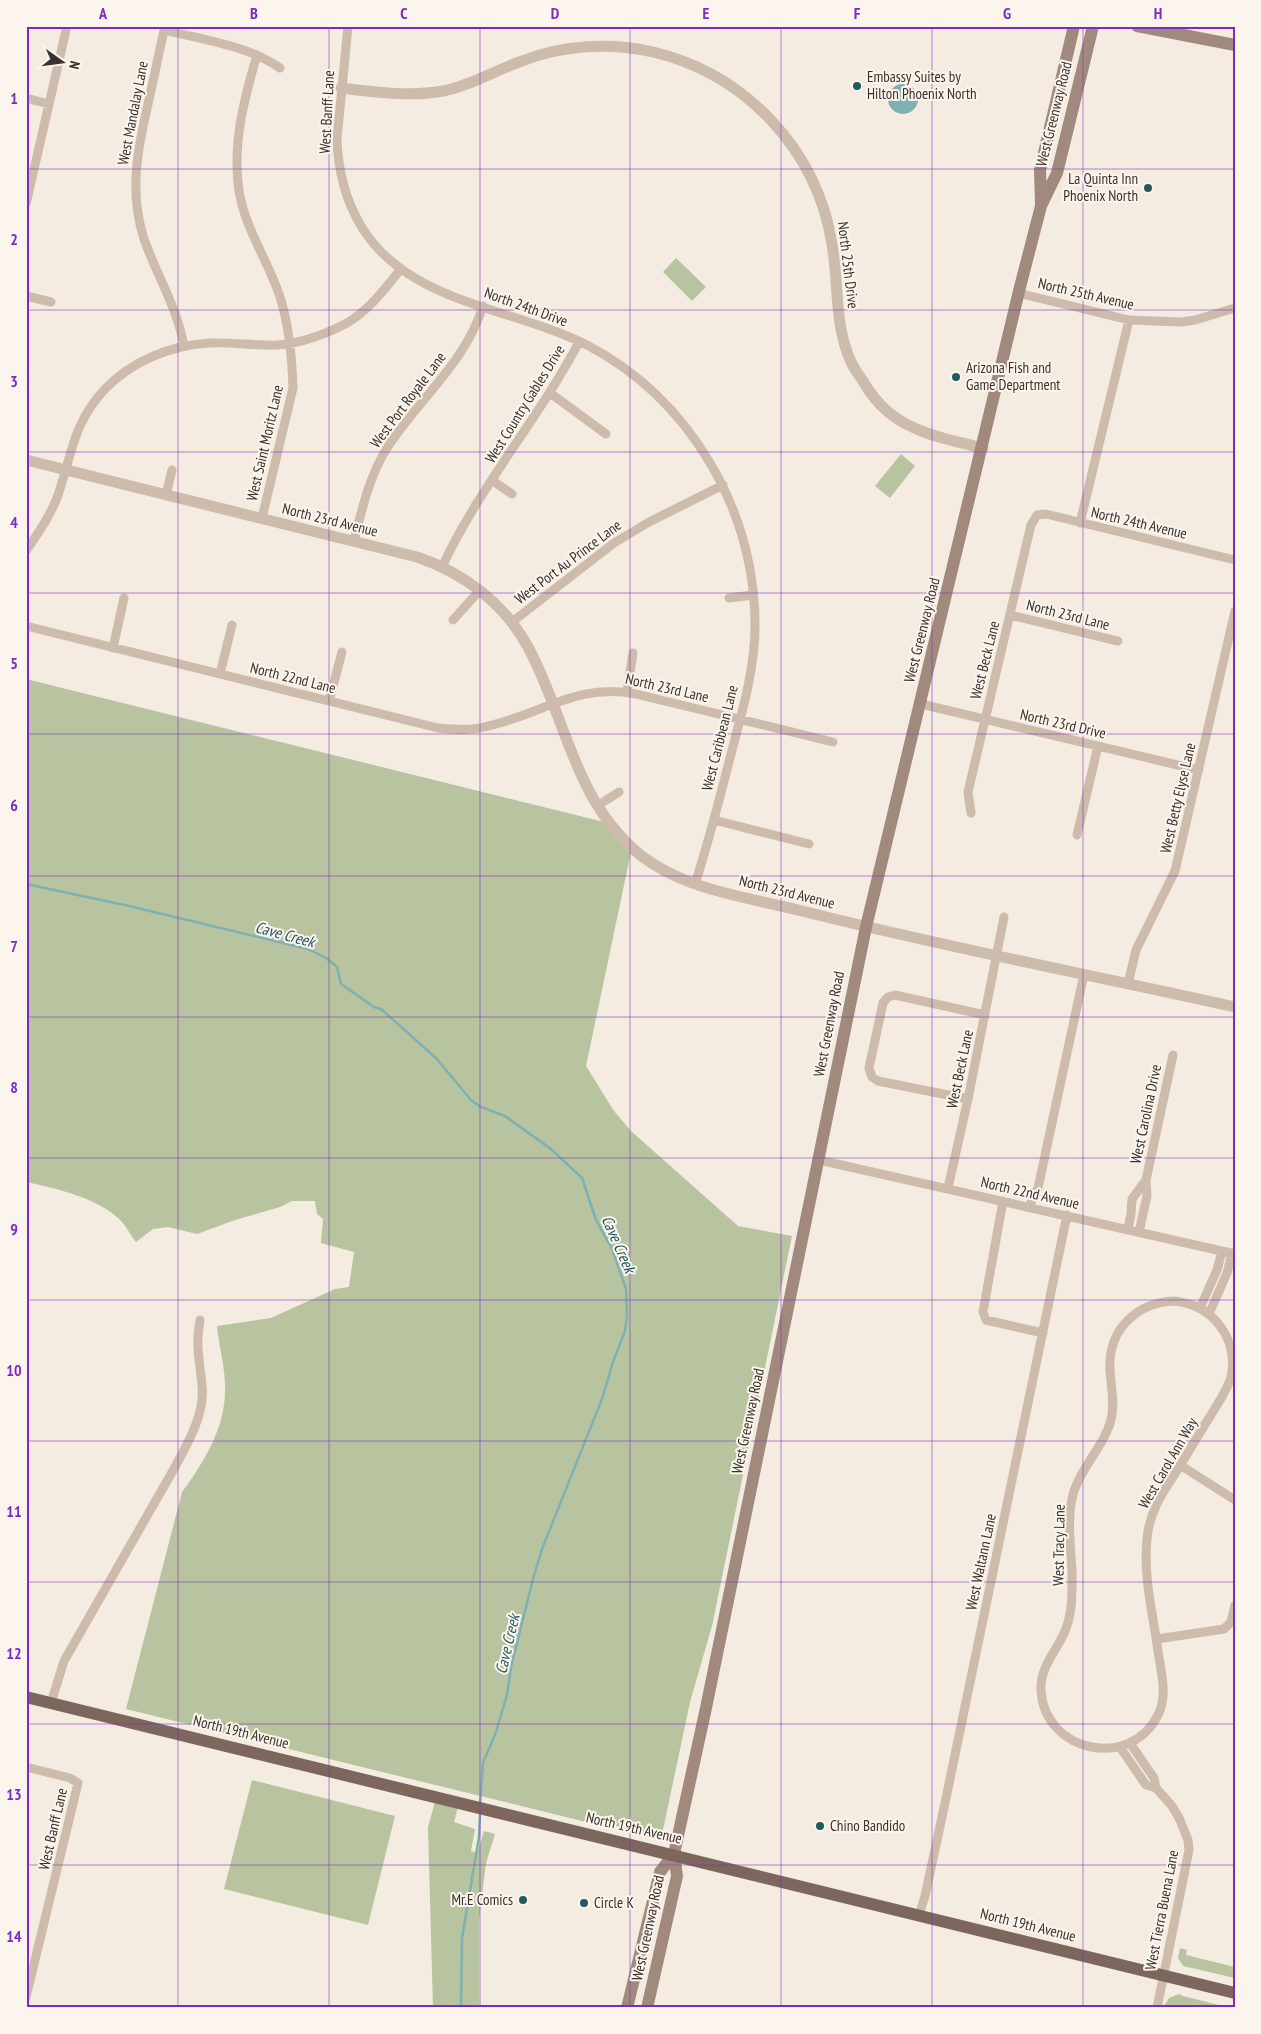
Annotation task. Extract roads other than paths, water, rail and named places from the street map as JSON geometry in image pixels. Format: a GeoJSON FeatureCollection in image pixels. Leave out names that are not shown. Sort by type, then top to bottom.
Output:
{"type":"FeatureCollection","features":[{"type":"Feature","properties":{"kind":"main road","name":"West Greenway Road"},"geometry":{"type":"LineString","coordinates":[[1041,206],[1040,170],[1074,26]]}},
{"type":"Feature","properties":{"kind":"main road","name":"West Greenway Road"},"geometry":{"type":"LineString","coordinates":[[647,2008],[677,1876],[674,1854],[706,1708],[866,927],[1018,293],[1041,206],[1057,173],[1093,26]]}},
{"type":"Feature","properties":{"kind":"main road"},"geometry":{"type":"LineString","coordinates":[[1136,26],[1235,45]]}},
{"type":"Feature","properties":{"kind":"main road","name":"North 19th Avenue"},"geometry":{"type":"LineString","coordinates":[[26,1697],[499,1814],[674,1854],[1235,1992]]}},
{"type":"Feature","properties":{"kind":"main road","name":"West Greenway Road"},"geometry":{"type":"LineString","coordinates":[[627,2008],[660,1872],[674,1854]]}},
{"type":"Feature","properties":{"kind":"street"},"geometry":{"type":"LineString","coordinates":[[26,204],[67,26]]}},
{"type":"Feature","properties":{"kind":"street","name":"West Banff Lane"},"geometry":{"type":"LineString","coordinates":[[348,26],[337,148],[344,190],[356,219],[367,236],[376,248],[400,270]]}},
{"type":"Feature","properties":{"kind":"street"},"geometry":{"type":"LineString","coordinates":[[165,28],[257,55],[268,59],[280,68]]}},
{"type":"Feature","properties":{"kind":"street","name":"West Mandalay Lane"},"geometry":{"type":"LineString","coordinates":[[165,28],[138,151],[135,195],[144,239],[174,308],[184,346]]}},
{"type":"Feature","properties":{"kind":"street","name":"North 25th Drive"},"geometry":{"type":"LineString","coordinates":[[341,88],[393,94],[444,91],[550,51],[587,47],[626,48],[653,52],[684,62],[711,74],[738,91],[778,126],[809,171],[821,199],[833,246],[842,333],[851,363],[867,388],[888,412],[914,428],[982,448]]}},
{"type":"Feature","properties":{"kind":"street","name":"West Saint Moritz Lane"},"geometry":{"type":"LineString","coordinates":[[257,55],[238,138],[239,190],[252,234],[279,293],[289,343],[292,370],[291,401],[262,518]]}},
{"type":"Feature","properties":{"kind":"street"},"geometry":{"type":"LineString","coordinates":[[26,98],[49,104]]}},
{"type":"Feature","properties":{"kind":"street"},"geometry":{"type":"LineString","coordinates":[[26,551],[52,510],[75,434],[85,415],[106,388],[136,364],[184,346],[211,343],[289,343],[326,333],[348,322],[379,297],[400,270]]}},
{"type":"Feature","properties":{"kind":"street","name":"North 24th Drive"},"geometry":{"type":"LineString","coordinates":[[400,270],[424,284],[579,342],[628,372],[679,419],[723,485]]}},
{"type":"Feature","properties":{"kind":"street","name":"North 25th Avenue"},"geometry":{"type":"LineString","coordinates":[[1018,293],[1129,320],[1181,322],[1195,320],[1235,308]]}},
{"type":"Feature","properties":{"kind":"street"},"geometry":{"type":"LineString","coordinates":[[26,296],[51,302]]}},
{"type":"Feature","properties":{"kind":"street","name":"West Port Royale Lane"},"geometry":{"type":"LineString","coordinates":[[354,541],[366,492],[380,461],[401,429],[465,348],[474,331],[483,306]]}},
{"type":"Feature","properties":{"kind":"street"},"geometry":{"type":"LineString","coordinates":[[1080,523],[1129,320]]}},
{"type":"Feature","properties":{"kind":"street","name":"West Country Gables Drive"},"geometry":{"type":"LineString","coordinates":[[442,567],[459,533],[550,393],[579,342]]}},
{"type":"Feature","properties":{"kind":"street"},"geometry":{"type":"LineString","coordinates":[[550,393],[606,434]]}},
{"type":"Feature","properties":{"kind":"street","name":"North 23rd Avenue"},"geometry":{"type":"LineString","coordinates":[[26,460],[417,557],[463,578],[480,590],[512,622],[535,662],[581,776],[597,806],[620,836],[639,854],[674,876],[695,884],[866,927],[1235,1007]]}},
{"type":"Feature","properties":{"kind":"street"},"geometry":{"type":"LineString","coordinates":[[166,495],[172,470]]}},
{"type":"Feature","properties":{"kind":"street","name":"West Country Gables Drive"},"geometry":{"type":"LineString","coordinates":[[493,481],[512,494]]}},
{"type":"Feature","properties":{"kind":"street","name":"West Caribbean Lane"},"geometry":{"type":"LineString","coordinates":[[695,884],[714,820],[749,680],[755,624],[748,560],[741,529],[723,485]]}},
{"type":"Feature","properties":{"kind":"street","name":"West Port Au Prince Lane"},"geometry":{"type":"LineString","coordinates":[[512,622],[614,543],[649,522],[723,485]]}},
{"type":"Feature","properties":{"kind":"street","name":"North 24th Avenue"},"geometry":{"type":"LineString","coordinates":[[1037,515],[1046,514],[1235,560]]}},
{"type":"Feature","properties":{"kind":"street","name":"West Beck Lane"},"geometry":{"type":"LineString","coordinates":[[970,813],[968,792],[1031,525],[1037,515]]}},
{"type":"Feature","properties":{"kind":"street"},"geometry":{"type":"LineString","coordinates":[[454,620],[480,590]]}},
{"type":"Feature","properties":{"kind":"street"},"geometry":{"type":"LineString","coordinates":[[729,598],[753,595]]}},
{"type":"Feature","properties":{"kind":"street"},"geometry":{"type":"LineString","coordinates":[[113,648],[124,598]]}},
{"type":"Feature","properties":{"kind":"street","name":"West Betty Elyse Lane"},"geometry":{"type":"LineString","coordinates":[[1128,984],[1136,950],[1175,871],[1235,611]]}},
{"type":"Feature","properties":{"kind":"street","name":"North 23rd Lane"},"geometry":{"type":"LineString","coordinates":[[1010,615],[1118,641]]}},
{"type":"Feature","properties":{"kind":"street"},"geometry":{"type":"LineString","coordinates":[[220,674],[232,625]]}},
{"type":"Feature","properties":{"kind":"street","name":"North 22nd Lane"},"geometry":{"type":"LineString","coordinates":[[26,626],[438,728],[482,728],[502,723],[552,704]]}},
{"type":"Feature","properties":{"kind":"street"},"geometry":{"type":"LineString","coordinates":[[329,701],[342,652]]}},
{"type":"Feature","properties":{"kind":"street"},"geometry":{"type":"LineString","coordinates":[[627,692],[633,653]]}},
{"type":"Feature","properties":{"kind":"street","name":"North 23rd Lane"},"geometry":{"type":"LineString","coordinates":[[552,704],[590,692],[627,692],[834,742]]}},
{"type":"Feature","properties":{"kind":"street","name":"North 23rd Drive"},"geometry":{"type":"LineString","coordinates":[[920,704],[1198,770]]}},
{"type":"Feature","properties":{"kind":"street"},"geometry":{"type":"LineString","coordinates":[[1077,835],[1098,746]]}},
{"type":"Feature","properties":{"kind":"street"},"geometry":{"type":"LineString","coordinates":[[597,806],[619,792]]}},
{"type":"Feature","properties":{"kind":"street"},"geometry":{"type":"LineString","coordinates":[[714,820],[809,844]]}},
{"type":"Feature","properties":{"kind":"street"},"geometry":{"type":"LineString","coordinates":[[997,955],[1004,917]]}},
{"type":"Feature","properties":{"kind":"street","name":"West Beck Lane"},"geometry":{"type":"LineString","coordinates":[[948,1188],[997,955]]}},
{"type":"Feature","properties":{"kind":"street"},"geometry":{"type":"LineString","coordinates":[[1030,1207],[1033,1196],[1038,1188],[1084,974]]}},
{"type":"Feature","properties":{"kind":"street"},"geometry":{"type":"LineString","coordinates":[[968,1099],[878,1081],[872,1077],[869,1068],[883,1003],[888,997],[896,995],[985,1015]]}},
{"type":"Feature","properties":{"kind":"street","name":"West Carolina Drive"},"geometry":{"type":"LineString","coordinates":[[1139,1232],[1146,1202],[1146,1180],[1173,1055]]}},
{"type":"Feature","properties":{"kind":"street","name":"North 22nd Avenue"},"geometry":{"type":"LineString","coordinates":[[818,1160],[1233,1254]]}},
{"type":"Feature","properties":{"kind":"street","name":"West Carolina Drive"},"geometry":{"type":"LineString","coordinates":[[1128,1229],[1132,1199],[1146,1180]]}},
{"type":"Feature","properties":{"kind":"street"},"geometry":{"type":"LineString","coordinates":[[1132,1199],[1146,1202]]}},
{"type":"Feature","properties":{"kind":"street"},"geometry":{"type":"LineString","coordinates":[[1003,1201],[983,1312],[986,1320],[1043,1333]]}},
{"type":"Feature","properties":{"kind":"street","name":"West Waltann Lane"},"geometry":{"type":"LineString","coordinates":[[919,1914],[925,1896],[942,1817],[1067,1215]]}},
{"type":"Feature","properties":{"kind":"street"},"geometry":{"type":"LineString","coordinates":[[1204,1311],[1222,1251]]}},
{"type":"Feature","properties":{"kind":"street"},"geometry":{"type":"LineString","coordinates":[[1204,1311],[1222,1284],[1233,1254]]}},
{"type":"Feature","properties":{"kind":"street"},"geometry":{"type":"LineString","coordinates":[[1213,1280],[1222,1284]]}},
{"type":"Feature","properties":{"kind":"street","name":"West Tracy Lane"},"geometry":{"type":"LineString","coordinates":[[1120,1747],[1102,1749],[1074,1742],[1053,1723],[1044,1705],[1041,1690],[1044,1672],[1066,1630],[1071,1608],[1071,1507],[1074,1492],[1102,1441],[1111,1419],[1113,1401],[1110,1361],[1116,1337],[1124,1325],[1131,1316],[1143,1308],[1156,1303],[1182,1302],[1204,1311]]}},
{"type":"Feature","properties":{"kind":"street","name":"West Carol Ann Way"},"geometry":{"type":"LineString","coordinates":[[1120,1747],[1130,1743],[1150,1727],[1161,1706],[1163,1682],[1146,1566],[1147,1534],[1157,1503],[1222,1398],[1230,1378],[1232,1366],[1229,1344],[1224,1331],[1204,1311]]}},
{"type":"Feature","properties":{"kind":"street"},"geometry":{"type":"LineString","coordinates":[[51,1703],[64,1661],[176,1467],[192,1434],[200,1409],[202,1393],[196,1338],[200,1320]]}},
{"type":"Feature","properties":{"kind":"street"},"geometry":{"type":"LineString","coordinates":[[1180,1465],[1235,1500]]}},
{"type":"Feature","properties":{"kind":"street"},"geometry":{"type":"LineString","coordinates":[[1157,1639],[1217,1631],[1228,1626],[1235,1605]]}},
{"type":"Feature","properties":{"kind":"street"},"geometry":{"type":"LineString","coordinates":[[1120,1747],[1146,1785],[1156,1788],[1154,1778],[1130,1743]]}},
{"type":"Feature","properties":{"kind":"street","name":"West Banff Lane"},"geometry":{"type":"LineString","coordinates":[[26,1767],[70,1778],[78,1782],[26,1997]]}},
{"type":"Feature","properties":{"kind":"street","name":"West Tierra Buena Lane"},"geometry":{"type":"LineString","coordinates":[[1156,1788],[1172,1806],[1188,1840],[1188,1860],[1157,2008]]}},
{"type":"Feature","properties":{"kind":"water"},"geometry":{"type":"Polygon","coordinates":[[[903,84],[914,88],[918,99],[914,110],[903,114],[892,110],[888,99],[892,88],[903,84]]]}},
{"type":"Feature","properties":{"kind":"waterway","name":"Cave Creek"},"geometry":{"type":"LineString","coordinates":[[26,884],[129,906],[308,949],[326,958],[337,967],[341,984],[374,1007],[381,1009],[436,1058],[471,1100],[481,1107],[505,1116],[551,1149],[582,1178],[596,1220],[612,1249],[626,1289],[627,1316],[625,1331],[602,1399],[542,1549],[511,1667],[507,1695],[496,1732],[483,1763],[480,1805]]}},
{"type":"Feature","properties":{"kind":"waterway","name":"Cave Creek"},"geometry":{"type":"LineString","coordinates":[[461,2008],[462,1938],[479,1837],[480,1813]]}},
{"type":"Feature","properties":{"kind":"place","name":"Embassy Suites by Hilton Phoenix North"},"geometry":{"type":"Point","coordinates":[857,86]}},
{"type":"Feature","properties":{"kind":"place","name":"La Quinta Inn Phoenix North"},"geometry":{"type":"Point","coordinates":[1148,188]}},
{"type":"Feature","properties":{"kind":"place","name":"Arizona Fish and Game Department"},"geometry":{"type":"Point","coordinates":[956,377]}},
{"type":"Feature","properties":{"kind":"place","name":"Chino Bandido"},"geometry":{"type":"Point","coordinates":[820,1826]}},
{"type":"Feature","properties":{"kind":"place","name":"Mr.E Comics"},"geometry":{"type":"Point","coordinates":[523,1900]}},
{"type":"Feature","properties":{"kind":"place","name":"Circle K"},"geometry":{"type":"Point","coordinates":[584,1903]}}]}
